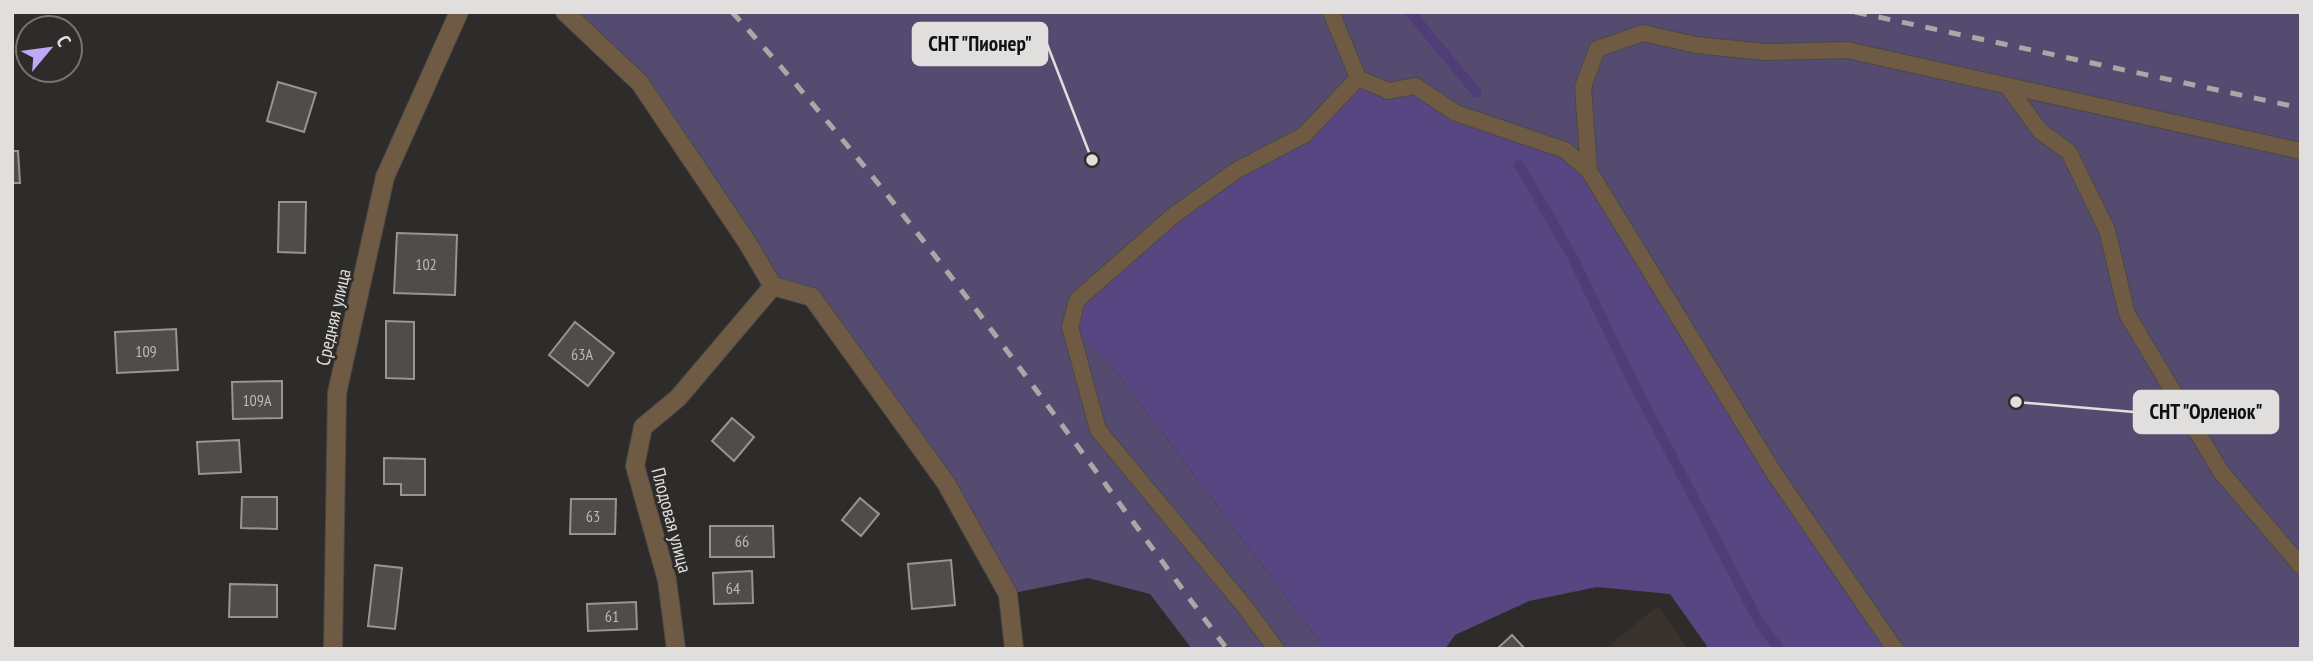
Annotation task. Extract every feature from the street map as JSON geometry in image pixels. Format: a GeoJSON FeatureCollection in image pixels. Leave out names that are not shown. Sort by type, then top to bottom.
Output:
{"type":"FeatureCollection","features":[{"type":"Feature","properties":{"kind":"street","name":"Средняя улица"},"geometry":{"type":"LineString","coordinates":[[333,649],[337,393],[386,177],[459,12]]}},
{"type":"Feature","properties":{"kind":"street"},"geometry":{"type":"LineString","coordinates":[[565,12],[640,83],[747,242],[773,286],[813,298],[946,483],[1008,594],[1014,649]]}},
{"type":"Feature","properties":{"kind":"street","name":"Плодовая улица"},"geometry":{"type":"LineString","coordinates":[[676,649],[667,580],[635,466],[643,427],[678,398],[773,286]]}},
{"type":"Feature","properties":{"kind":"lane"},"geometry":{"type":"LineString","coordinates":[[1331,12],[1358,78],[1388,91],[1415,86],[1456,113],[1565,150],[1589,171],[1774,473],[1895,649]]}},
{"type":"Feature","properties":{"kind":"lane"},"geometry":{"type":"LineString","coordinates":[[1589,171],[1583,87],[1597,49],[1643,33],[1696,45],[1765,52],[1847,50],[2301,151]]}},
{"type":"Feature","properties":{"kind":"lane"},"geometry":{"type":"LineString","coordinates":[[1276,649],[1245,607],[1098,430],[1070,327],[1071,312],[1077,299],[1174,215],[1237,170],[1304,135],[1358,78]]}},
{"type":"Feature","properties":{"kind":"lane"},"geometry":{"type":"LineString","coordinates":[[2009,88],[2040,131],[2070,152],[2107,230],[2127,314],[2221,472],[2301,566]]}},
{"type":"Feature","properties":{"kind":"shaded area"},"geometry":{"type":"Polygon","coordinates":[[[565,12],[2301,12],[2301,649],[1895,649],[1070,326],[1110,363],[1325,649],[1192,649],[1150,594],[1088,578],[1008,594],[946,483],[813,298],[773,286],[640,83],[565,12]]]}},
{"type":"Feature","properties":{"kind":"shaded area"},"geometry":{"type":"Polygon","coordinates":[[[1358,78],[1388,91],[1415,86],[1456,113],[1565,150],[1589,171],[1895,649],[1709,649],[1670,594],[1597,587],[1529,601],[1455,635],[1445,649],[1325,649],[1110,363],[1070,327],[1071,311],[1174,215],[1304,135],[1358,78]]]}},
{"type":"Feature","properties":{"kind":"shaded area"},"geometry":{"type":"Polygon","coordinates":[[[1658,606],[1688,649],[1605,649],[1658,606]]]}},
{"type":"Feature","properties":{"kind":"building"},"geometry":{"type":"Polygon","coordinates":[[[278,82],[316,93],[304,132],[267,121],[278,82]]]}},
{"type":"Feature","properties":{"kind":"building"},"geometry":{"type":"Polygon","coordinates":[[[12,151],[18,151],[20,183],[12,183],[12,151]]]}},
{"type":"Feature","properties":{"kind":"building"},"geometry":{"type":"Polygon","coordinates":[[[279,202],[306,202],[305,253],[278,252],[279,202]]]}},
{"type":"Feature","properties":{"kind":"building"},"geometry":{"type":"Polygon","coordinates":[[[397,233],[457,235],[455,295],[394,293],[397,233]]]}},
{"type":"Feature","properties":{"kind":"building"},"geometry":{"type":"Polygon","coordinates":[[[386,321],[414,322],[414,379],[386,378],[386,321]]]}},
{"type":"Feature","properties":{"kind":"building"},"geometry":{"type":"Polygon","coordinates":[[[575,322],[614,353],[588,386],[549,355],[575,322]]]}},
{"type":"Feature","properties":{"kind":"building"},"geometry":{"type":"Polygon","coordinates":[[[176,329],[178,370],[117,373],[115,332],[176,329]]]}},
{"type":"Feature","properties":{"kind":"building"},"geometry":{"type":"Polygon","coordinates":[[[282,381],[282,418],[233,419],[232,382],[282,381]]]}},
{"type":"Feature","properties":{"kind":"building"},"geometry":{"type":"Polygon","coordinates":[[[732,418],[754,437],[734,461],[712,441],[732,418]]]}},
{"type":"Feature","properties":{"kind":"building"},"geometry":{"type":"Polygon","coordinates":[[[239,440],[241,472],[199,474],[197,442],[239,440]]]}},
{"type":"Feature","properties":{"kind":"building"},"geometry":{"type":"Polygon","coordinates":[[[384,458],[425,459],[425,495],[401,495],[401,484],[384,484],[384,458]]]}},
{"type":"Feature","properties":{"kind":"building"},"geometry":{"type":"Polygon","coordinates":[[[242,497],[277,497],[277,529],[241,528],[242,497]]]}},
{"type":"Feature","properties":{"kind":"building"},"geometry":{"type":"Polygon","coordinates":[[[860,498],[879,514],[861,536],[842,520],[860,498]]]}},
{"type":"Feature","properties":{"kind":"building"},"geometry":{"type":"Polygon","coordinates":[[[571,499],[616,499],[615,534],[570,534],[571,499]]]}},
{"type":"Feature","properties":{"kind":"building"},"geometry":{"type":"Polygon","coordinates":[[[710,526],[773,526],[774,557],[710,557],[710,526]]]}},
{"type":"Feature","properties":{"kind":"building"},"geometry":{"type":"Polygon","coordinates":[[[951,560],[955,605],[912,609],[908,564],[951,560]]]}},
{"type":"Feature","properties":{"kind":"building"},"geometry":{"type":"Polygon","coordinates":[[[375,565],[402,568],[395,629],[368,626],[375,565]]]}},
{"type":"Feature","properties":{"kind":"building"},"geometry":{"type":"Polygon","coordinates":[[[752,571],[753,603],[714,604],[713,573],[752,571]]]}},
{"type":"Feature","properties":{"kind":"building"},"geometry":{"type":"Polygon","coordinates":[[[230,584],[277,585],[277,617],[229,617],[230,584]]]}},
{"type":"Feature","properties":{"kind":"building"},"geometry":{"type":"Polygon","coordinates":[[[636,602],[637,629],[588,631],[587,604],[636,602]]]}},
{"type":"Feature","properties":{"kind":"building"},"geometry":{"type":"Polygon","coordinates":[[[1512,635],[1525,649],[1497,649],[1512,635]]]}},
{"type":"Feature","properties":{"kind":"waterway"},"geometry":{"type":"LineString","coordinates":[[1410,12],[1477,93]]}},
{"type":"Feature","properties":{"kind":"waterway"},"geometry":{"type":"LineString","coordinates":[[1519,165],[1571,254],[1633,382],[1759,622],[1779,649]]}},
{"type":"Feature","properties":{"kind":"railway"},"geometry":{"type":"LineString","coordinates":[[732,12],[799,87],[926,244],[1227,649]]}},
{"type":"Feature","properties":{"kind":"railway"},"geometry":{"type":"LineString","coordinates":[[1855,12],[2301,108]]}},
{"type":"Feature","properties":{"kind":"place","name":"СНТ \"Пионер\""},"geometry":{"type":"Point","coordinates":[1092,160]}},
{"type":"Feature","properties":{"kind":"place","name":"СНТ \"Орленок\""},"geometry":{"type":"Point","coordinates":[2016,402]}}]}
